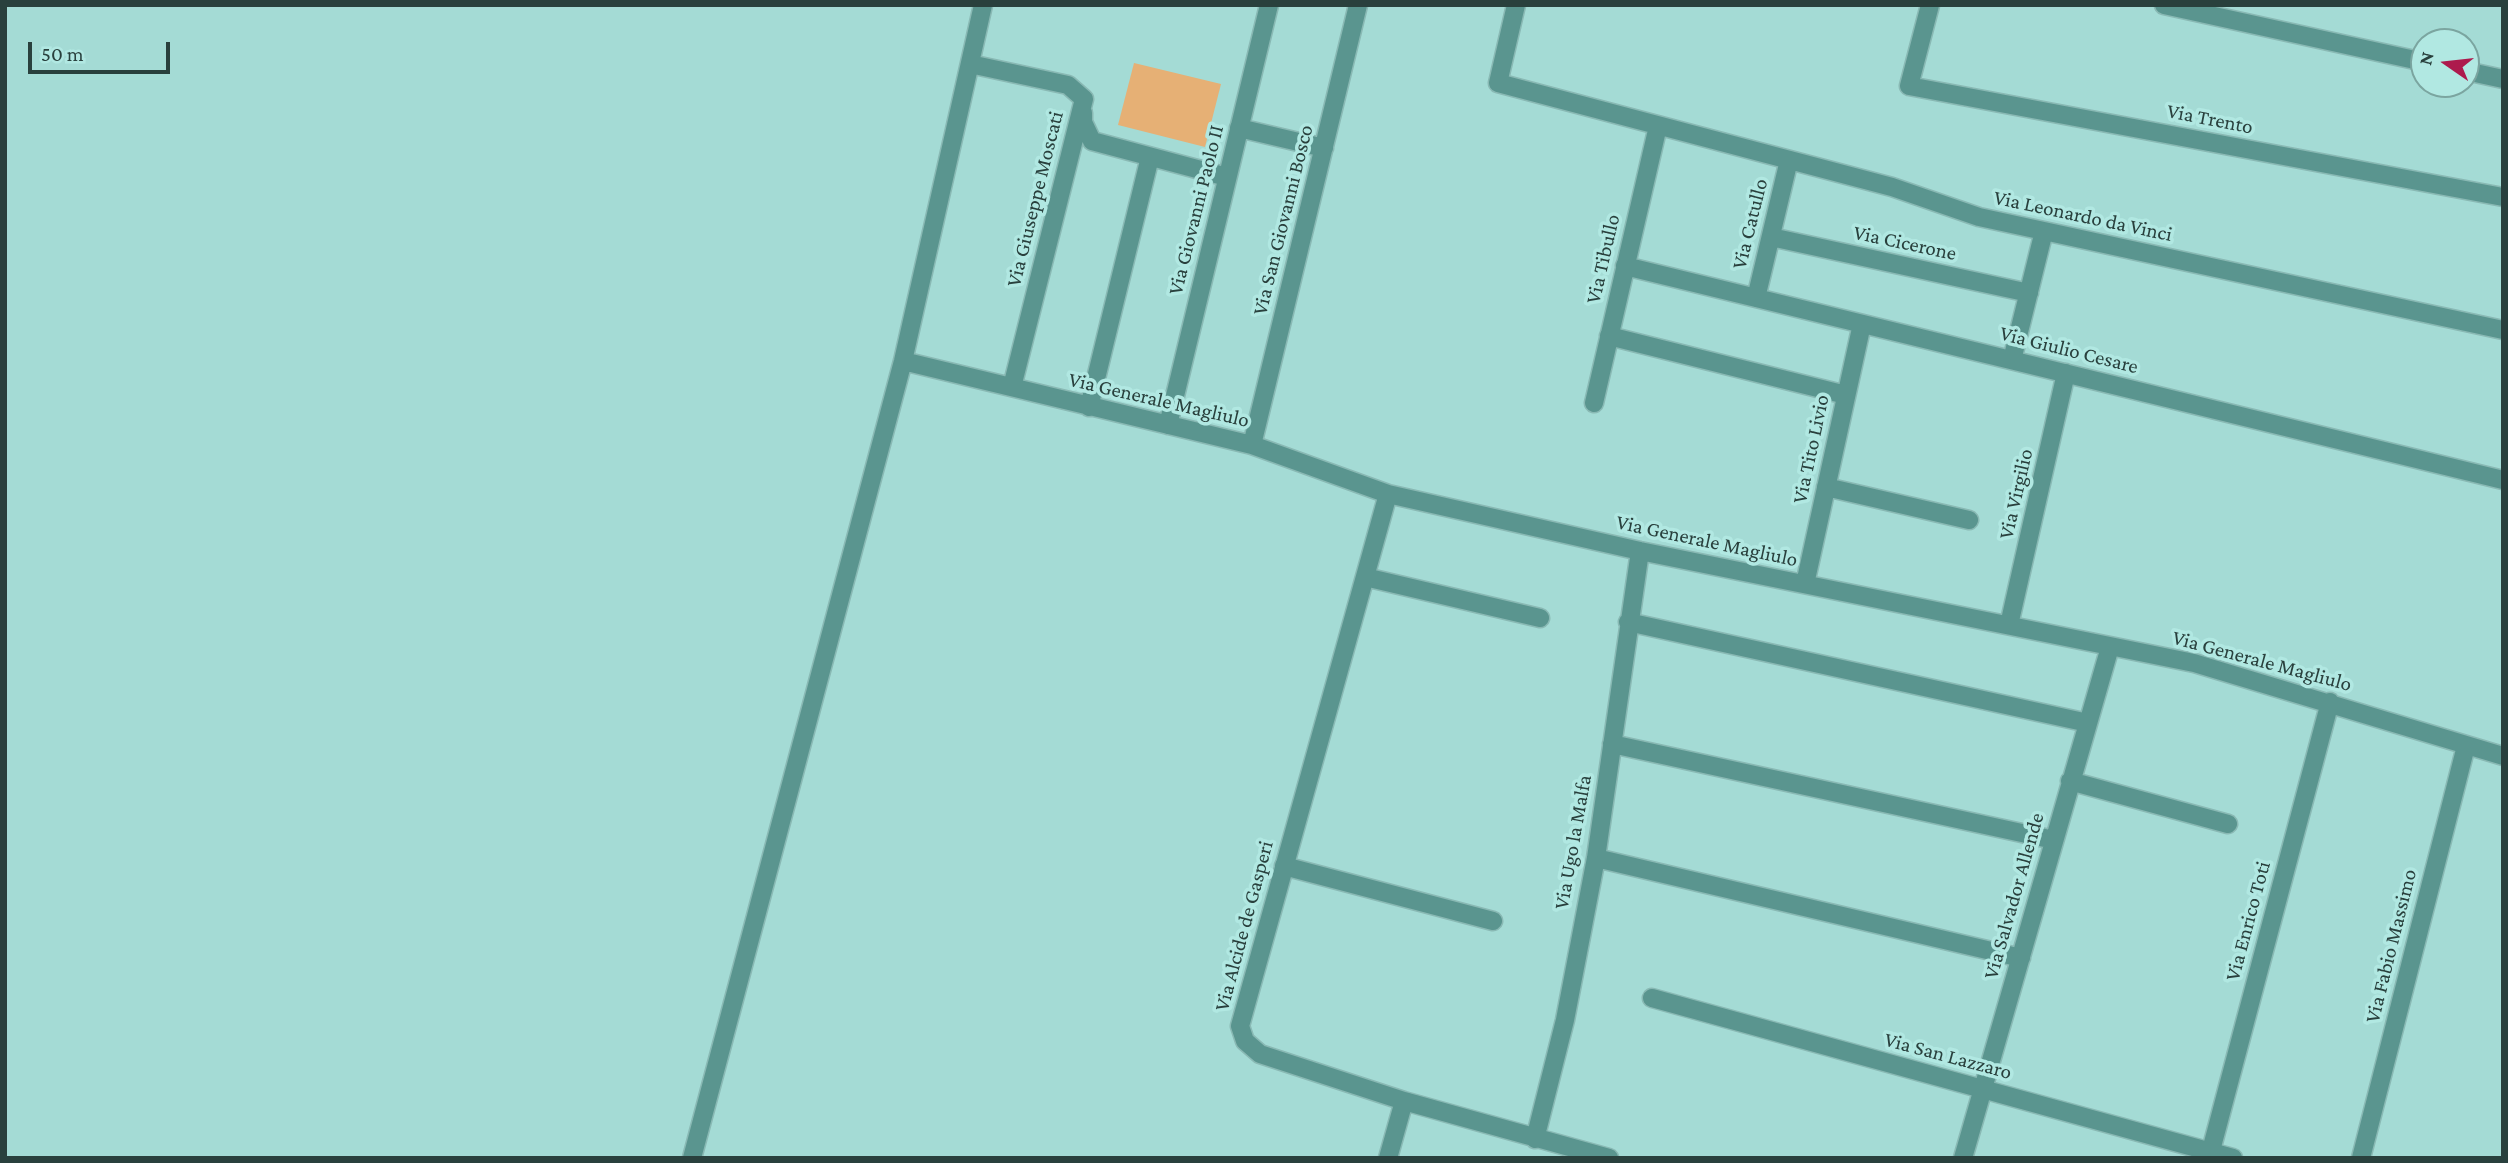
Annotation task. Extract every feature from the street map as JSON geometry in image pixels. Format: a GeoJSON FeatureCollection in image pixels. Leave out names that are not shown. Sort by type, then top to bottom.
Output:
{"type":"FeatureCollection","features":[{"type":"Feature","properties":{"kind":"street"},"geometry":{"type":"LineString","coordinates":[[692,1158],[903,361],[983,5]]}},
{"type":"Feature","properties":{"kind":"street","name":"Via Giovanni Paolo II"},"geometry":{"type":"LineString","coordinates":[[1168,425],[1269,5]]}},
{"type":"Feature","properties":{"kind":"street","name":"Via San Giovanni Bosco"},"geometry":{"type":"LineString","coordinates":[[1252,445],[1358,5]]}},
{"type":"Feature","properties":{"kind":"street","name":"Via Leonardo da Vinci"},"geometry":{"type":"LineString","coordinates":[[1516,5],[1498,83],[1892,187],[1979,217],[2503,330]]}},
{"type":"Feature","properties":{"kind":"street","name":"Via Trento"},"geometry":{"type":"LineString","coordinates":[[1930,5],[1909,86],[2503,197]]}},
{"type":"Feature","properties":{"kind":"street"},"geometry":{"type":"LineString","coordinates":[[2164,5],[2410,59]]}},
{"type":"Feature","properties":{"kind":"street","name":"Via Giuseppe Moscati"},"geometry":{"type":"LineString","coordinates":[[970,64],[1068,85],[1084,99],[1012,387]]}},
{"type":"Feature","properties":{"kind":"street"},"geometry":{"type":"LineString","coordinates":[[2480,74],[2503,79]]}},
{"type":"Feature","properties":{"kind":"street"},"geometry":{"type":"LineString","coordinates":[[1084,99],[1083,122],[1092,141],[1227,177]]}},
{"type":"Feature","properties":{"kind":"street","name":"Via Tibullo"},"geometry":{"type":"LineString","coordinates":[[1594,403],[1658,126]]}},
{"type":"Feature","properties":{"kind":"street"},"geometry":{"type":"LineString","coordinates":[[1239,128],[1324,148]]}},
{"type":"Feature","properties":{"kind":"street"},"geometry":{"type":"LineString","coordinates":[[1090,407],[1150,157]]}},
{"type":"Feature","properties":{"kind":"street","name":"Via Catullo"},"geometry":{"type":"LineString","coordinates":[[1756,298],[1789,160]]}},
{"type":"Feature","properties":{"kind":"street"},"geometry":{"type":"LineString","coordinates":[[2012,360],[2044,231]]}},
{"type":"Feature","properties":{"kind":"street","name":"Via Cicerone"},"geometry":{"type":"LineString","coordinates":[[1771,237],[2029,293]]}},
{"type":"Feature","properties":{"kind":"street","name":"Via Giulio Cesare"},"geometry":{"type":"LineString","coordinates":[[1625,266],[2503,480]]}},
{"type":"Feature","properties":{"kind":"street","name":"Via Tito Livio"},"geometry":{"type":"LineString","coordinates":[[1805,584],[1861,324]]}},
{"type":"Feature","properties":{"kind":"street"},"geometry":{"type":"LineString","coordinates":[[1609,336],[1846,395]]}},
{"type":"Feature","properties":{"kind":"street","name":"Via Generale Magliulo"},"geometry":{"type":"LineString","coordinates":[[903,361],[1252,445],[1388,494],[1640,551],[2194,663],[2503,756]]}},
{"type":"Feature","properties":{"kind":"street","name":"Via Virgilio"},"geometry":{"type":"LineString","coordinates":[[2009,625],[2066,373]]}},
{"type":"Feature","properties":{"kind":"street"},"geometry":{"type":"LineString","coordinates":[[1826,487],[1969,520]]}},
{"type":"Feature","properties":{"kind":"street","name":"Via Alcide de Gasperi"},"geometry":{"type":"LineString","coordinates":[[1388,494],[1240,1026],[1245,1041],[1261,1054],[1405,1101],[1535,1139],[1560,1151],[1609,1158]]}},
{"type":"Feature","properties":{"kind":"street","name":"Via Ugo la Malfa"},"geometry":{"type":"LineString","coordinates":[[1535,1139],[1565,1020],[1596,858],[1640,551]]}},
{"type":"Feature","properties":{"kind":"street"},"geometry":{"type":"LineString","coordinates":[[1365,577],[1540,618]]}},
{"type":"Feature","properties":{"kind":"street"},"geometry":{"type":"LineString","coordinates":[[1628,622],[2088,723]]}},
{"type":"Feature","properties":{"kind":"street","name":"Via Salvador Allende"},"geometry":{"type":"LineString","coordinates":[[1963,1158],[2110,647]]}},
{"type":"Feature","properties":{"kind":"street","name":"Via Enrico Toti"},"geometry":{"type":"LineString","coordinates":[[2210,1155],[2330,702]]}},
{"type":"Feature","properties":{"kind":"street"},"geometry":{"type":"LineString","coordinates":[[1612,744],[2054,840]]}},
{"type":"Feature","properties":{"kind":"street","name":"Via Fabio Massimo"},"geometry":{"type":"LineString","coordinates":[[2361,1158],[2466,746]]}},
{"type":"Feature","properties":{"kind":"street"},"geometry":{"type":"LineString","coordinates":[[2070,781],[2228,824]]}},
{"type":"Feature","properties":{"kind":"street"},"geometry":{"type":"LineString","coordinates":[[1596,858],[2021,958]]}},
{"type":"Feature","properties":{"kind":"street"},"geometry":{"type":"LineString","coordinates":[[1284,866],[1493,921]]}},
{"type":"Feature","properties":{"kind":"street","name":"Via San Lazzaro"},"geometry":{"type":"LineString","coordinates":[[1652,998],[2210,1155],[2233,1158]]}},
{"type":"Feature","properties":{"kind":"street"},"geometry":{"type":"LineString","coordinates":[[1388,1158],[1405,1101]]}},
{"type":"Feature","properties":{"kind":"shaded area"},"geometry":{"type":"Polygon","coordinates":[[[1134,63],[1221,84],[1205,147],[1118,125],[1134,63]]]}}]}
